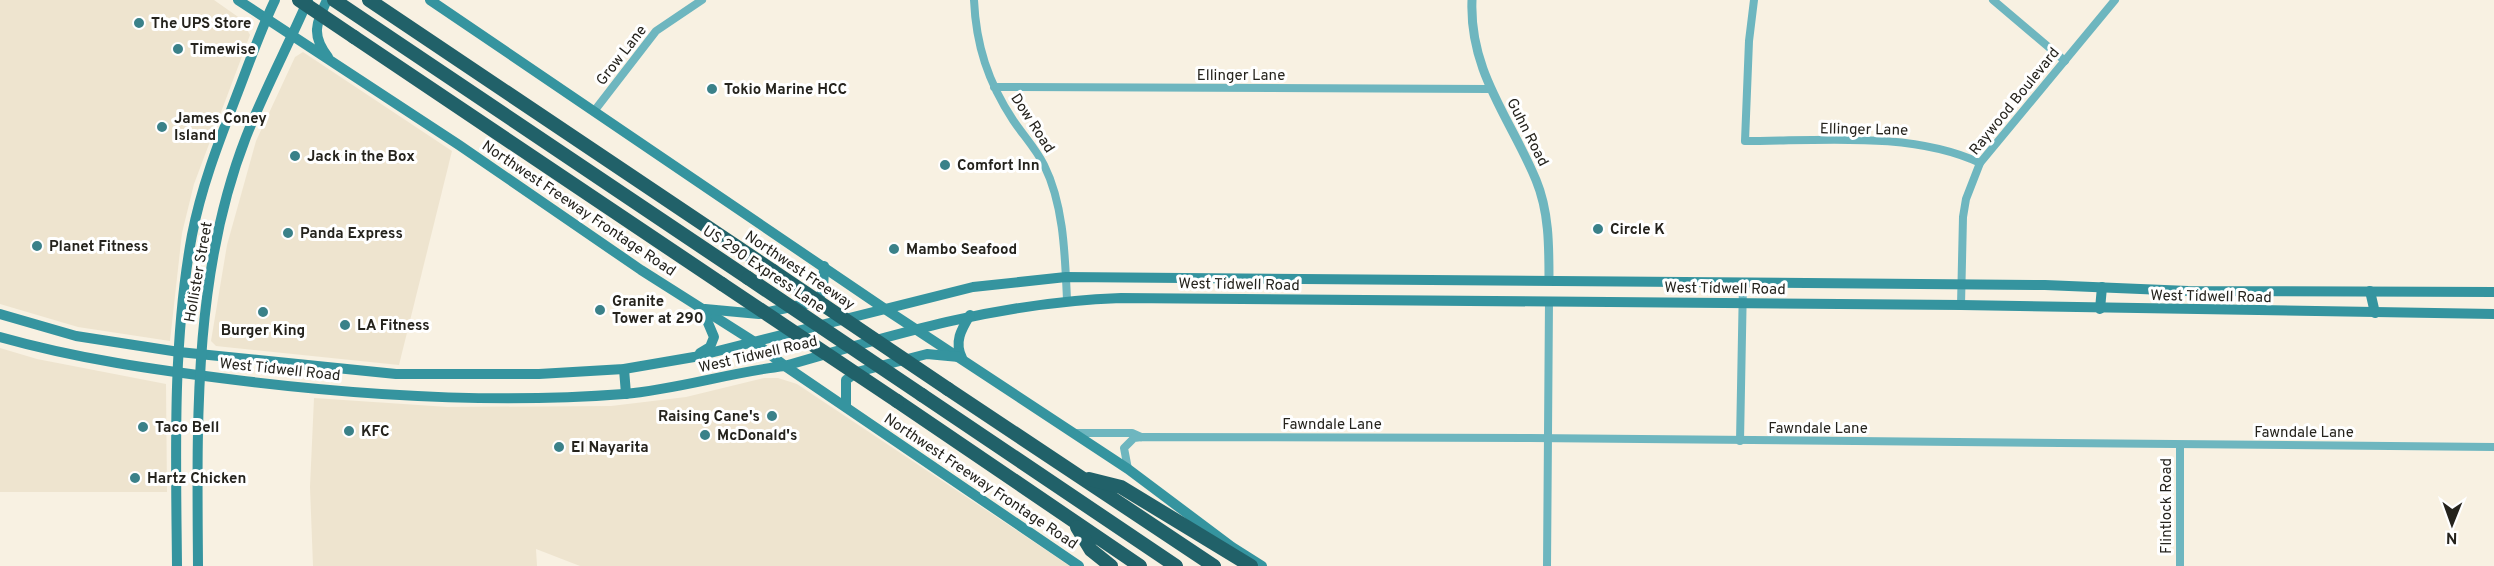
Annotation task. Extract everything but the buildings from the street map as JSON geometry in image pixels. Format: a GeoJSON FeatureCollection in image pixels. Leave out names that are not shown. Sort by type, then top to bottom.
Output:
{"type":"FeatureCollection","features":[{"type":"Feature","properties":{"kind":"highway"},"geometry":{"type":"LineString","coordinates":[[298,0],[1140,566]]}},
{"type":"Feature","properties":{"kind":"highway","name":"US 290 Express Lane"},"geometry":{"type":"LineString","coordinates":[[334,0],[1176,566]]}},
{"type":"Feature","properties":{"kind":"highway","name":"Northwest Freeway"},"geometry":{"type":"LineString","coordinates":[[370,0],[1214,566]]}},
{"type":"Feature","properties":{"kind":"highway"},"geometry":{"type":"LineString","coordinates":[[1079,476],[1121,487],[1251,566]]}},
{"type":"Feature","properties":{"kind":"highway"},"geometry":{"type":"LineString","coordinates":[[1073,520],[1091,550],[1111,566]]}},
{"type":"Feature","properties":{"kind":"main road","name":"Northwest Freeway Frontage Road"},"geometry":{"type":"LineString","coordinates":[[238,0],[738,334],[753,341],[785,366],[1079,566]]}},
{"type":"Feature","properties":{"kind":"main road","name":"Hollister Street"},"geometry":{"type":"LineString","coordinates":[[177,566],[177,373],[192,235],[204,187],[265,19],[275,0]]}},
{"type":"Feature","properties":{"kind":"main road","name":"Hollister Street"},"geometry":{"type":"LineString","coordinates":[[198,566],[200,375],[207,295],[228,195],[246,138],[308,0]]}},
{"type":"Feature","properties":{"kind":"main road"},"geometry":{"type":"LineString","coordinates":[[327,0],[318,21],[318,44],[333,64]]}},
{"type":"Feature","properties":{"kind":"main road"},"geometry":{"type":"LineString","coordinates":[[430,0],[596,110],[885,309],[963,358],[1128,469],[1232,547],[1262,566]]}},
{"type":"Feature","properties":{"kind":"main road"},"geometry":{"type":"LineString","coordinates":[[701,308],[751,315],[814,302],[823,292],[824,266]]}},
{"type":"Feature","properties":{"kind":"main road","name":"West Tidwell Road"},"geometry":{"type":"LineString","coordinates":[[0,314],[76,336],[179,352],[396,374],[539,374],[624,369],[694,357],[973,287],[1066,277],[1549,279],[1961,284],[2237,291],[2494,292]]}},
{"type":"Feature","properties":{"kind":"main road"},"geometry":{"type":"LineString","coordinates":[[1223,299],[1224,278]]}},
{"type":"Feature","properties":{"kind":"main road"},"geometry":{"type":"LineString","coordinates":[[1388,279],[1388,300]]}},
{"type":"Feature","properties":{"kind":"main road"},"geometry":{"type":"LineString","coordinates":[[1854,283],[1854,304]]}},
{"type":"Feature","properties":{"kind":"main road"},"geometry":{"type":"LineString","coordinates":[[2100,309],[2102,287]]}},
{"type":"Feature","properties":{"kind":"main road"},"geometry":{"type":"LineString","coordinates":[[2237,291],[2237,312]]}},
{"type":"Feature","properties":{"kind":"main road"},"geometry":{"type":"LineString","coordinates":[[2370,291],[2375,314]]}},
{"type":"Feature","properties":{"kind":"main road","name":"West Tidwell Road"},"geometry":{"type":"LineString","coordinates":[[0,337],[94,360],[177,373],[314,389],[448,398],[540,398],[626,394],[703,383],[763,368],[785,366],[970,315],[1067,300],[1223,299],[1961,305],[2237,312],[2494,314]]}},
{"type":"Feature","properties":{"kind":"main road"},"geometry":{"type":"LineString","coordinates":[[694,357],[710,347],[714,337],[701,308]]}},
{"type":"Feature","properties":{"kind":"main road"},"geometry":{"type":"LineString","coordinates":[[963,358],[958,349],[958,342],[960,331],[970,315]]}},
{"type":"Feature","properties":{"kind":"main road"},"geometry":{"type":"LineString","coordinates":[[846,406],[846,380],[857,372],[927,354],[963,358]]}},
{"type":"Feature","properties":{"kind":"main road"},"geometry":{"type":"LineString","coordinates":[[624,369],[626,394]]}},
{"type":"Feature","properties":{"kind":"street","name":"Grow Lane"},"geometry":{"type":"LineString","coordinates":[[596,110],[656,31],[702,0]]}},
{"type":"Feature","properties":{"kind":"street","name":"Dow Road"},"geometry":{"type":"LineString","coordinates":[[974,0],[975,27],[982,60],[993,87],[1044,165],[1056,201],[1067,300]]}},
{"type":"Feature","properties":{"kind":"street","name":"Guhn Road"},"geometry":{"type":"LineString","coordinates":[[1472,0],[1474,32],[1489,89],[1537,181],[1544,205],[1549,279]]}},
{"type":"Feature","properties":{"kind":"street","name":"Ellinger Lane"},"geometry":{"type":"LineString","coordinates":[[1754,0],[1749,41],[1746,141],[1922,144],[1962,154],[1980,163]]}},
{"type":"Feature","properties":{"kind":"street"},"geometry":{"type":"LineString","coordinates":[[1993,0],[2065,60]]}},
{"type":"Feature","properties":{"kind":"street","name":"Raywood Boulevard"},"geometry":{"type":"LineString","coordinates":[[1961,305],[1963,217],[1966,199],[1980,163],[2115,0]]}},
{"type":"Feature","properties":{"kind":"street","name":"Ellinger Lane"},"geometry":{"type":"LineString","coordinates":[[993,87],[1489,89]]}},
{"type":"Feature","properties":{"kind":"street"},"geometry":{"type":"LineString","coordinates":[[1740,441],[1743,282]]}},
{"type":"Feature","properties":{"kind":"street"},"geometry":{"type":"LineString","coordinates":[[1547,566],[1549,301]]}},
{"type":"Feature","properties":{"kind":"street","name":"Fawndale Lane"},"geometry":{"type":"LineString","coordinates":[[1074,433],[1132,433],[1142,437],[1548,438],[2494,447]]}},
{"type":"Feature","properties":{"kind":"street"},"geometry":{"type":"LineString","coordinates":[[1128,469],[1124,448],[1134,438],[1142,437]]}},
{"type":"Feature","properties":{"kind":"street","name":"Flintlock Road"},"geometry":{"type":"LineString","coordinates":[[2180,445],[2180,566]]}},
{"type":"Feature","properties":{"kind":"shaded area"},"geometry":{"type":"Polygon","coordinates":[[[0,0],[214,0],[241,19],[250,35],[194,184],[182,233],[170,341],[78,327],[0,304],[0,0]]]}},
{"type":"Feature","properties":{"kind":"shaded area"},"geometry":{"type":"Polygon","coordinates":[[[303,52],[452,151],[399,365],[216,346],[211,341],[227,245],[256,141],[295,57],[303,52]]]}},
{"type":"Feature","properties":{"kind":"shaded area"},"geometry":{"type":"Polygon","coordinates":[[[0,348],[37,359],[166,384],[167,492],[0,492],[0,348]]]}},
{"type":"Feature","properties":{"kind":"shaded area"},"geometry":{"type":"Polygon","coordinates":[[[764,378],[778,378],[797,384],[1070,566],[580,566],[536,549],[537,566],[313,566],[310,487],[314,398],[448,407],[611,406],[686,397],[764,378]]]}},
{"type":"Feature","properties":{"kind":"place","name":"The UPS Store"},"geometry":{"type":"Point","coordinates":[139,23]}},
{"type":"Feature","properties":{"kind":"place","name":"Timewise"},"geometry":{"type":"Point","coordinates":[178,49]}},
{"type":"Feature","properties":{"kind":"place","name":"Tokio Marine HCC"},"geometry":{"type":"Point","coordinates":[712,89]}},
{"type":"Feature","properties":{"kind":"place","name":"James Coney Island"},"geometry":{"type":"Point","coordinates":[162,127]}},
{"type":"Feature","properties":{"kind":"place","name":"Jack in the Box"},"geometry":{"type":"Point","coordinates":[295,156]}},
{"type":"Feature","properties":{"kind":"place","name":"Comfort Inn"},"geometry":{"type":"Point","coordinates":[945,165]}},
{"type":"Feature","properties":{"kind":"place","name":"Circle K"},"geometry":{"type":"Point","coordinates":[1598,229]}},
{"type":"Feature","properties":{"kind":"place","name":"Panda Express"},"geometry":{"type":"Point","coordinates":[288,233]}},
{"type":"Feature","properties":{"kind":"place","name":"Planet Fitness"},"geometry":{"type":"Point","coordinates":[37,246]}},
{"type":"Feature","properties":{"kind":"place","name":"Mambo Seafood"},"geometry":{"type":"Point","coordinates":[894,249]}},
{"type":"Feature","properties":{"kind":"place","name":"Granite Tower at 290"},"geometry":{"type":"Point","coordinates":[600,310]}},
{"type":"Feature","properties":{"kind":"place","name":"Burger King"},"geometry":{"type":"Point","coordinates":[263,312]}},
{"type":"Feature","properties":{"kind":"place","name":"LA Fitness"},"geometry":{"type":"Point","coordinates":[345,325]}},
{"type":"Feature","properties":{"kind":"place","name":"Raising Cane's"},"geometry":{"type":"Point","coordinates":[772,416]}},
{"type":"Feature","properties":{"kind":"place","name":"Taco Bell"},"geometry":{"type":"Point","coordinates":[143,427]}},
{"type":"Feature","properties":{"kind":"place","name":"KFC"},"geometry":{"type":"Point","coordinates":[349,431]}},
{"type":"Feature","properties":{"kind":"place","name":"McDonald's"},"geometry":{"type":"Point","coordinates":[705,435]}},
{"type":"Feature","properties":{"kind":"place","name":"El Nayarita"},"geometry":{"type":"Point","coordinates":[559,447]}},
{"type":"Feature","properties":{"kind":"place","name":"Hartz Chicken"},"geometry":{"type":"Point","coordinates":[135,478]}}]}
